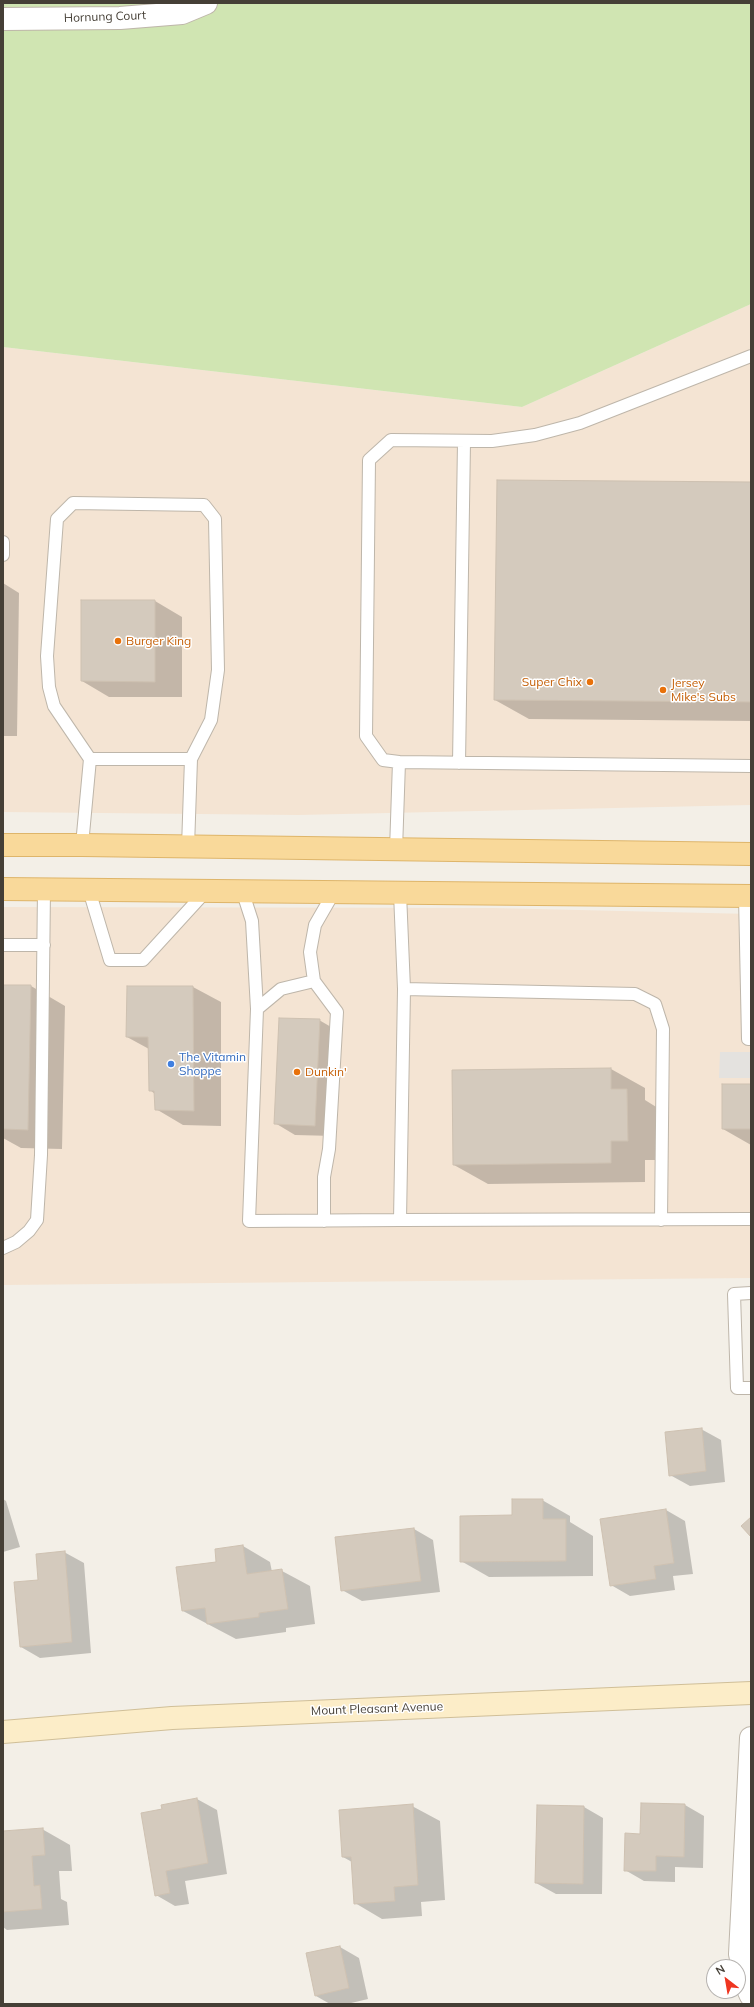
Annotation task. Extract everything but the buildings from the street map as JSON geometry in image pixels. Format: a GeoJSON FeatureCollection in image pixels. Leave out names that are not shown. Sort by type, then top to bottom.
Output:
{"type":"FeatureCollection","features":[{"type":"Feature","properties":{"kind":"main road"},"geometry":{"type":"LineString","coordinates":[[3,846],[188,846],[751,854]]}},
{"type":"Feature","properties":{"kind":"main road"},"geometry":{"type":"LineString","coordinates":[[3,889],[242,890],[748,896]]}},
{"type":"Feature","properties":{"kind":"street","name":"Hornung Court"},"geometry":{"type":"LineString","coordinates":[[3,20],[128,17],[182,12],[206,3]]}},
{"type":"Feature","properties":{"kind":"street","name":"Mount Pleasant Avenue"},"geometry":{"type":"LineString","coordinates":[[3,1732],[172,1718],[751,1692]]}},
{"type":"Feature","properties":{"kind":"street"},"geometry":{"type":"LineString","coordinates":[[751,1738],[740,1954],[747,1987],[751,1996]]}},
{"type":"Feature","properties":{"kind":"lane"},"geometry":{"type":"LineString","coordinates":[[751,356],[580,423],[535,435],[492,441],[464,442],[391,440],[369,460],[366,736],[383,760],[399,762],[751,766]]}},
{"type":"Feature","properties":{"kind":"lane"},"geometry":{"type":"LineString","coordinates":[[458,763],[464,442]]}},
{"type":"Feature","properties":{"kind":"lane"},"geometry":{"type":"LineString","coordinates":[[82,845],[90,759],[54,706],[48,686],[47,656],[57,519],[73,503],[204,505],[215,518],[218,670],[211,720],[190,759],[188,846]]}},
{"type":"Feature","properties":{"kind":"lane"},"geometry":{"type":"LineString","coordinates":[[3,542],[3,555]]}},
{"type":"Feature","properties":{"kind":"lane"},"geometry":{"type":"LineString","coordinates":[[90,759],[190,759]]}},
{"type":"Feature","properties":{"kind":"lane"},"geometry":{"type":"LineString","coordinates":[[396,850],[399,762]]}},
{"type":"Feature","properties":{"kind":"lane"},"geometry":{"type":"LineString","coordinates":[[3,1248],[16,1242],[29,1231],[37,1220],[41,1155],[44,889]]}},
{"type":"Feature","properties":{"kind":"lane"},"geometry":{"type":"LineString","coordinates":[[89,890],[110,960],[143,960],[207,890]]}},
{"type":"Feature","properties":{"kind":"lane"},"geometry":{"type":"LineString","coordinates":[[242,890],[252,921],[257,1009],[249,1221],[751,1219]]}},
{"type":"Feature","properties":{"kind":"lane"},"geometry":{"type":"LineString","coordinates":[[324,1221],[324,1177],[329,1149],[337,1012],[314,981],[310,952],[315,925],[334,892]]}},
{"type":"Feature","properties":{"kind":"lane"},"geometry":{"type":"LineString","coordinates":[[400,893],[404,989],[400,1220]]}},
{"type":"Feature","properties":{"kind":"lane"},"geometry":{"type":"LineString","coordinates":[[748,896],[748,1039],[751,1039]]}},
{"type":"Feature","properties":{"kind":"lane"},"geometry":{"type":"LineString","coordinates":[[3,945],[44,945]]}},
{"type":"Feature","properties":{"kind":"lane"},"geometry":{"type":"LineString","coordinates":[[257,1009],[281,988],[314,981]]}},
{"type":"Feature","properties":{"kind":"lane"},"geometry":{"type":"LineString","coordinates":[[404,989],[588,991],[635,994],[655,1004],[663,1029],[661,1220]]}},
{"type":"Feature","properties":{"kind":"lane"},"geometry":{"type":"LineString","coordinates":[[751,1293],[734,1294],[736,1388],[751,1388]]}},
{"type":"Feature","properties":{"kind":"shaded area"},"geometry":{"type":"Polygon","coordinates":[[[751,304],[751,805],[298,815],[3,812],[3,347],[522,407],[751,304]]]}},
{"type":"Feature","properties":{"kind":"shaded area"},"geometry":{"type":"Polygon","coordinates":[[[3,907],[493,908],[751,914],[751,1278],[3,1285],[3,907]]]}},
{"type":"Feature","properties":{"kind":"shaded area"},"geometry":{"type":"Polygon","coordinates":[[[720,1052],[751,1052],[751,1078],[719,1078],[720,1052]]]}},
{"type":"Feature","properties":{"kind":"green space"},"geometry":{"type":"Polygon","coordinates":[[[3,3],[751,3],[751,304],[522,407],[3,347],[3,3]]]}},
{"type":"Feature","properties":{"kind":"place","name":"Burger King"},"geometry":{"type":"Point","coordinates":[118,641]}},
{"type":"Feature","properties":{"kind":"place","name":"Super Chix"},"geometry":{"type":"Point","coordinates":[590,682]}},
{"type":"Feature","properties":{"kind":"place","name":"Jersey Mike's Subs"},"geometry":{"type":"Point","coordinates":[663,690]}},
{"type":"Feature","properties":{"kind":"place","name":"The Vitamin Shoppe"},"geometry":{"type":"Point","coordinates":[171,1064]}},
{"type":"Feature","properties":{"kind":"place","name":"Dunkin'"},"geometry":{"type":"Point","coordinates":[297,1072]}}]}
